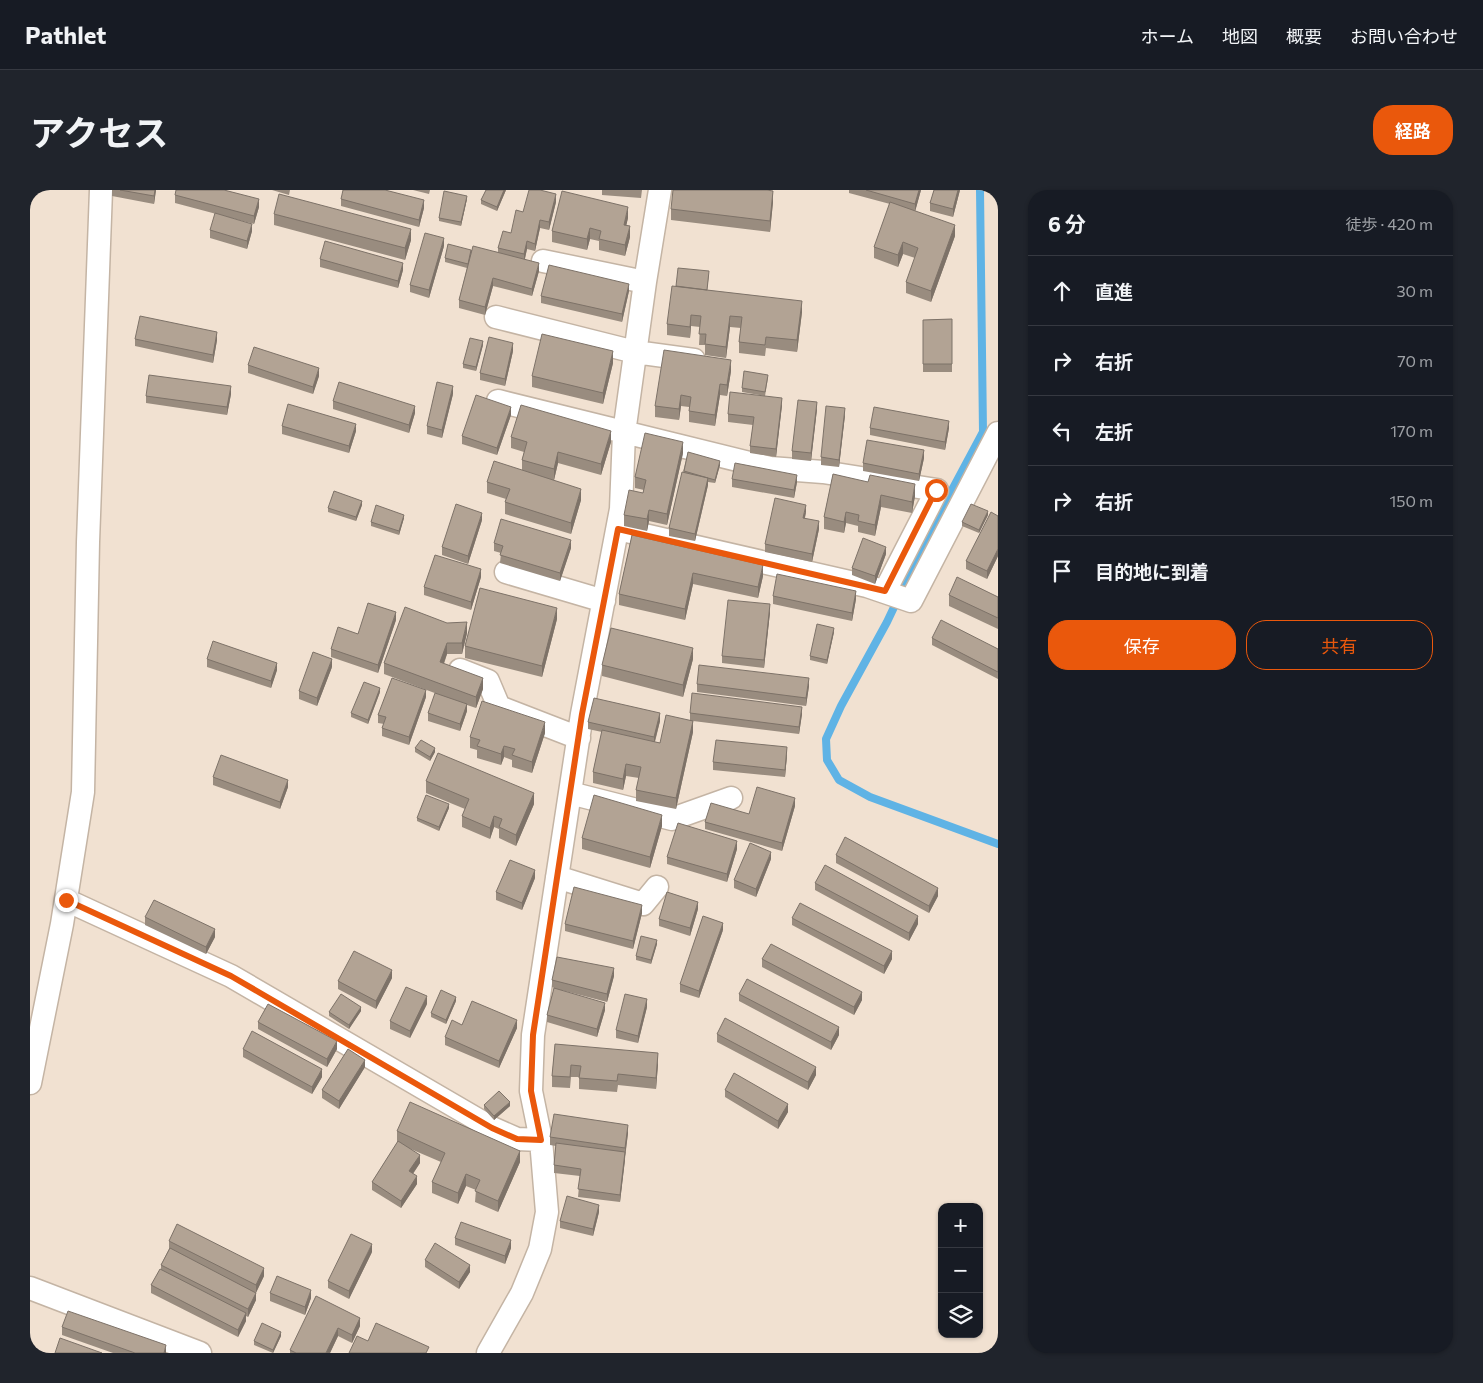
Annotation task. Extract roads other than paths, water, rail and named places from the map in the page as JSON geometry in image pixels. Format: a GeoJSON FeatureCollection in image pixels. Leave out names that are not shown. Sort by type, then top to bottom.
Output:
{"type":"FeatureCollection","features":[{"type":"Feature","properties":{"kind":"street"},"geometry":{"type":"LineString","coordinates":[[30,1083],[66,900],[83,792],[88,532],[101,190]]}},
{"type":"Feature","properties":{"kind":"street"},"geometry":{"type":"LineString","coordinates":[[488,1353],[522,1292],[540,1249],[547,1212],[541,1140],[531,1091],[533,1035],[579,738],[618,529],[621,509],[624,433],[660,190]]}},
{"type":"Feature","properties":{"kind":"street"},"geometry":{"type":"LineString","coordinates":[[544,261],[645,282]]}},
{"type":"Feature","properties":{"kind":"street"},"geometry":{"type":"LineString","coordinates":[[496,317],[635,352],[710,363]]}},
{"type":"Feature","properties":{"kind":"street"},"geometry":{"type":"LineString","coordinates":[[498,401],[770,468],[823,472],[936,490],[892,594]]}},
{"type":"Feature","properties":{"kind":"street"},"geometry":{"type":"LineString","coordinates":[[618,529],[892,594],[911,601],[973,478],[996,440]]}},
{"type":"Feature","properties":{"kind":"street"},"geometry":{"type":"LineString","coordinates":[[506,572],[604,601]]}},
{"type":"Feature","properties":{"kind":"street"},"geometry":{"type":"LineString","coordinates":[[460,670],[488,681],[500,707],[579,738]]}},
{"type":"Feature","properties":{"kind":"street"},"geometry":{"type":"LineString","coordinates":[[570,793],[672,819],[731,798]]}},
{"type":"Feature","properties":{"kind":"street"},"geometry":{"type":"LineString","coordinates":[[557,877],[643,904],[657,887]]}},
{"type":"Feature","properties":{"kind":"street"},"geometry":{"type":"LineString","coordinates":[[66,900],[231,976],[492,1128],[517,1139],[541,1140]]}},
{"type":"Feature","properties":{"kind":"street"},"geometry":{"type":"LineString","coordinates":[[30,1288],[200,1353]]}},
{"type":"Feature","properties":{"kind":"waterway"},"geometry":{"type":"LineString","coordinates":[[980,190],[983,432],[930,531],[887,622],[841,706],[826,739],[827,760],[839,780],[870,797],[998,844]]}}]}
